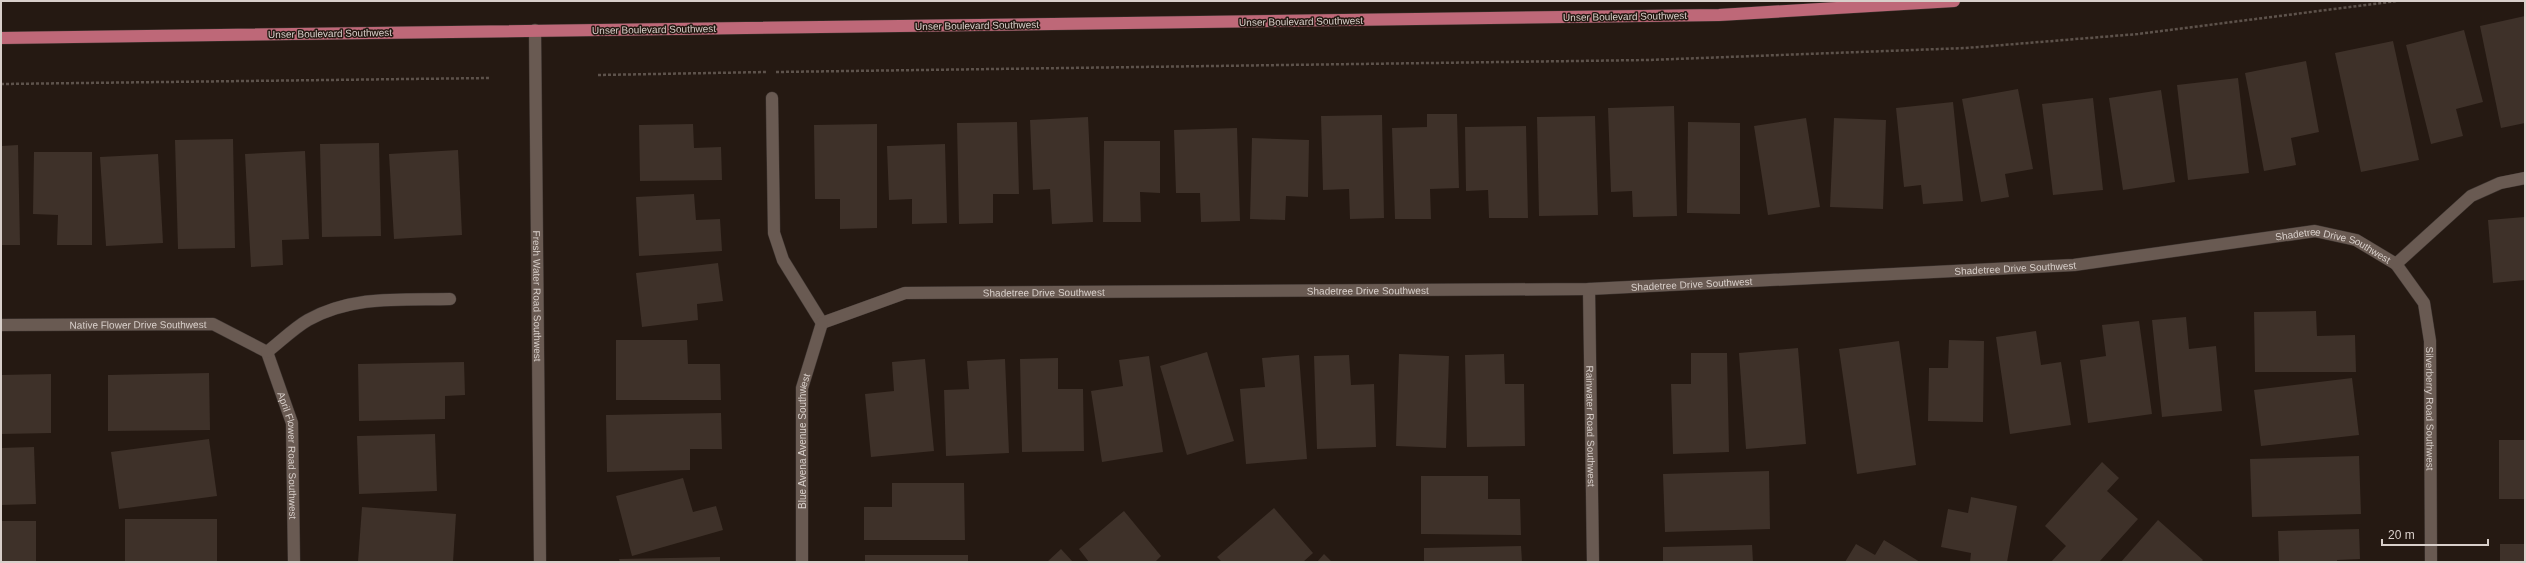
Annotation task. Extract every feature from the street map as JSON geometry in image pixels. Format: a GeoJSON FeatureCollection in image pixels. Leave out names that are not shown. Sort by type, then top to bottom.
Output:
{"type":"FeatureCollection","features":[{"type":"Feature","properties":{"kind":"main road","name":"Unser Boulevard Southwest"},"geometry":{"type":"LineString","coordinates":[[1,38],[1719,15],[1954,1]]}},
{"type":"Feature","properties":{"kind":"street","name":"Fresh Water Road Southwest"},"geometry":{"type":"LineString","coordinates":[[535,30],[540,562]]}},
{"type":"Feature","properties":{"kind":"street"},"geometry":{"type":"LineString","coordinates":[[772,98],[774,234],[783,260],[822,323]]}},
{"type":"Feature","properties":{"kind":"street","name":"Shadetree Drive Southwest"},"geometry":{"type":"LineString","coordinates":[[822,323],[906,293],[1589,289],[2074,265],[2315,231],[2356,240],[2396,264],[2471,196],[2500,183],[2525,178]]}},
{"type":"Feature","properties":{"kind":"street","name":"Silverberry Road Southwest"},"geometry":{"type":"LineString","coordinates":[[2396,264],[2424,303],[2430,341],[2431,562]]}},
{"type":"Feature","properties":{"kind":"street","name":"Rainwater Road Southwest"},"geometry":{"type":"LineString","coordinates":[[1589,289],[1593,562]]}},
{"type":"Feature","properties":{"kind":"street"},"geometry":{"type":"LineString","coordinates":[[267,352],[307,320],[340,305],[369,300],[450,299]]}},
{"type":"Feature","properties":{"kind":"street","name":"Blue Avena Avenue Southwest"},"geometry":{"type":"LineString","coordinates":[[802,562],[802,388],[822,323]]}},
{"type":"Feature","properties":{"kind":"street","name":"Native Flower Drive Southwest"},"geometry":{"type":"LineString","coordinates":[[1,325],[213,324],[267,352]]}},
{"type":"Feature","properties":{"kind":"street","name":"April Flower Road Southwest"},"geometry":{"type":"LineString","coordinates":[[267,352],[292,423],[294,562]]}},
{"type":"Feature","properties":{"kind":"path"},"geometry":{"type":"LineString","coordinates":[[598,75],[1648,60],[1966,48],[2138,34],[2397,1]]}},
{"type":"Feature","properties":{"kind":"path"},"geometry":{"type":"LineString","coordinates":[[1,84],[490,78]]}},
{"type":"Feature","properties":{"kind":"building"},"geometry":{"type":"Polygon","coordinates":[[[2525,16],[2525,123],[2501,128],[2480,26],[2525,16]]]}},
{"type":"Feature","properties":{"kind":"building"},"geometry":{"type":"Polygon","coordinates":[[[2464,30],[2483,102],[2456,109],[2463,136],[2431,144],[2406,45],[2464,30]]]}},
{"type":"Feature","properties":{"kind":"building"},"geometry":{"type":"Polygon","coordinates":[[[2393,41],[2419,160],[2361,172],[2335,53],[2393,41]]]}},
{"type":"Feature","properties":{"kind":"building"},"geometry":{"type":"Polygon","coordinates":[[[2306,61],[2319,132],[2291,138],[2296,165],[2264,171],[2245,73],[2306,61]]]}},
{"type":"Feature","properties":{"kind":"building"},"geometry":{"type":"Polygon","coordinates":[[[2238,78],[2249,173],[2188,180],[2177,85],[2238,78]]]}},
{"type":"Feature","properties":{"kind":"building"},"geometry":{"type":"Polygon","coordinates":[[[2018,89],[2033,169],[2005,174],[2009,197],[1981,202],[1962,99],[2018,89]]]}},
{"type":"Feature","properties":{"kind":"building"},"geometry":{"type":"Polygon","coordinates":[[[2161,90],[2175,182],[2123,190],[2109,98],[2161,90]]]}},
{"type":"Feature","properties":{"kind":"building"},"geometry":{"type":"Polygon","coordinates":[[[2093,98],[2103,190],[2053,195],[2042,104],[2093,98]]]}},
{"type":"Feature","properties":{"kind":"building"},"geometry":{"type":"Polygon","coordinates":[[[1953,102],[1963,201],[1923,204],[1921,185],[1904,187],[1896,108],[1953,102]]]}},
{"type":"Feature","properties":{"kind":"building"},"geometry":{"type":"Polygon","coordinates":[[[1674,106],[1677,216],[1633,217],[1632,191],[1611,192],[1608,108],[1674,106]]]}},
{"type":"Feature","properties":{"kind":"building"},"geometry":{"type":"Polygon","coordinates":[[[1427,114],[1457,114],[1459,188],[1430,189],[1431,219],[1395,219],[1392,128],[1427,127],[1427,114]]]}},
{"type":"Feature","properties":{"kind":"building"},"geometry":{"type":"Polygon","coordinates":[[[1382,115],[1384,218],[1350,219],[1349,189],[1323,190],[1321,116],[1382,115]]]}},
{"type":"Feature","properties":{"kind":"building"},"geometry":{"type":"Polygon","coordinates":[[[1595,116],[1598,215],[1539,216],[1537,117],[1595,116]]]}},
{"type":"Feature","properties":{"kind":"building"},"geometry":{"type":"Polygon","coordinates":[[[1088,117],[1093,222],[1052,224],[1050,189],[1033,190],[1030,120],[1088,117]]]}},
{"type":"Feature","properties":{"kind":"building"},"geometry":{"type":"Polygon","coordinates":[[[1806,118],[1820,207],[1768,215],[1754,126],[1806,118]]]}},
{"type":"Feature","properties":{"kind":"building"},"geometry":{"type":"Polygon","coordinates":[[[1834,118],[1886,120],[1883,209],[1830,207],[1834,118]]]}},
{"type":"Feature","properties":{"kind":"building"},"geometry":{"type":"Polygon","coordinates":[[[1017,122],[1019,194],[993,194],[993,223],[959,224],[957,123],[1017,122]]]}},
{"type":"Feature","properties":{"kind":"building"},"geometry":{"type":"Polygon","coordinates":[[[1688,122],[1740,123],[1740,214],[1687,213],[1688,122]]]}},
{"type":"Feature","properties":{"kind":"building"},"geometry":{"type":"Polygon","coordinates":[[[693,124],[694,148],[721,147],[722,180],[640,181],[639,125],[693,124]]]}},
{"type":"Feature","properties":{"kind":"building"},"geometry":{"type":"Polygon","coordinates":[[[877,124],[877,228],[840,229],[840,199],[815,199],[814,125],[877,124]]]}},
{"type":"Feature","properties":{"kind":"building"},"geometry":{"type":"Polygon","coordinates":[[[1526,126],[1528,218],[1489,218],[1488,190],[1466,191],[1465,127],[1526,126]]]}},
{"type":"Feature","properties":{"kind":"building"},"geometry":{"type":"Polygon","coordinates":[[[1237,128],[1240,221],[1201,222],[1200,193],[1176,193],[1174,130],[1237,128]]]}},
{"type":"Feature","properties":{"kind":"building"},"geometry":{"type":"Polygon","coordinates":[[[1252,138],[1309,140],[1308,197],[1286,196],[1285,220],[1250,219],[1252,138]]]}},
{"type":"Feature","properties":{"kind":"building"},"geometry":{"type":"Polygon","coordinates":[[[233,139],[235,248],[178,249],[175,140],[233,139]]]}},
{"type":"Feature","properties":{"kind":"building"},"geometry":{"type":"Polygon","coordinates":[[[1104,141],[1160,141],[1160,193],[1140,192],[1141,222],[1103,222],[1104,141]]]}},
{"type":"Feature","properties":{"kind":"building"},"geometry":{"type":"Polygon","coordinates":[[[379,143],[381,236],[322,237],[320,144],[379,143]]]}},
{"type":"Feature","properties":{"kind":"building"},"geometry":{"type":"Polygon","coordinates":[[[945,144],[947,223],[912,224],[912,199],[889,200],[887,146],[945,144]]]}},
{"type":"Feature","properties":{"kind":"building"},"geometry":{"type":"Polygon","coordinates":[[[18,145],[20,245],[1,245],[1,146],[18,145]]]}},
{"type":"Feature","properties":{"kind":"building"},"geometry":{"type":"Polygon","coordinates":[[[458,150],[462,235],[394,239],[389,154],[458,150]]]}},
{"type":"Feature","properties":{"kind":"building"},"geometry":{"type":"Polygon","coordinates":[[[305,151],[309,239],[282,240],[283,265],[251,267],[245,154],[305,151]]]}},
{"type":"Feature","properties":{"kind":"building"},"geometry":{"type":"Polygon","coordinates":[[[34,152],[92,152],[92,245],[57,245],[58,215],[33,214],[34,152]]]}},
{"type":"Feature","properties":{"kind":"building"},"geometry":{"type":"Polygon","coordinates":[[[158,154],[163,243],[106,246],[100,157],[158,154]]]}},
{"type":"Feature","properties":{"kind":"building"},"geometry":{"type":"Polygon","coordinates":[[[694,194],[696,220],[720,219],[722,251],[639,256],[636,197],[694,194]]]}},
{"type":"Feature","properties":{"kind":"building"},"geometry":{"type":"Polygon","coordinates":[[[2525,217],[2525,280],[2493,283],[2488,220],[2525,217]]]}},
{"type":"Feature","properties":{"kind":"building"},"geometry":{"type":"Polygon","coordinates":[[[718,263],[723,301],[697,304],[698,320],[642,327],[636,273],[718,263]]]}},
{"type":"Feature","properties":{"kind":"building"},"geometry":{"type":"Polygon","coordinates":[[[2316,311],[2317,336],[2355,335],[2356,372],[2255,372],[2254,312],[2316,311]]]}},
{"type":"Feature","properties":{"kind":"building"},"geometry":{"type":"Polygon","coordinates":[[[2186,317],[2189,349],[2216,346],[2222,411],[2162,417],[2152,320],[2186,317]]]}},
{"type":"Feature","properties":{"kind":"building"},"geometry":{"type":"Polygon","coordinates":[[[2139,321],[2152,414],[2088,423],[2080,360],[2106,356],[2102,325],[2139,321]]]}},
{"type":"Feature","properties":{"kind":"building"},"geometry":{"type":"Polygon","coordinates":[[[2036,331],[2041,365],[2061,362],[2071,425],[2010,434],[1996,337],[2036,331]]]}},
{"type":"Feature","properties":{"kind":"building"},"geometry":{"type":"Polygon","coordinates":[[[616,340],[687,340],[688,364],[720,364],[721,400],[616,400],[616,340]]]}},
{"type":"Feature","properties":{"kind":"building"},"geometry":{"type":"Polygon","coordinates":[[[1949,340],[1984,341],[1983,422],[1928,421],[1929,368],[1948,368],[1949,340]]]}},
{"type":"Feature","properties":{"kind":"building"},"geometry":{"type":"Polygon","coordinates":[[[1899,341],[1916,465],[1857,474],[1839,349],[1899,341]]]}},
{"type":"Feature","properties":{"kind":"building"},"geometry":{"type":"Polygon","coordinates":[[[1798,348],[1806,444],[1746,449],[1739,353],[1798,348]]]}},
{"type":"Feature","properties":{"kind":"building"},"geometry":{"type":"Polygon","coordinates":[[[1207,352],[1234,441],[1187,455],[1160,366],[1207,352]]]}},
{"type":"Feature","properties":{"kind":"building"},"geometry":{"type":"Polygon","coordinates":[[[1691,353],[1727,353],[1729,452],[1673,454],[1671,384],[1691,384],[1691,353]]]}},
{"type":"Feature","properties":{"kind":"building"},"geometry":{"type":"Polygon","coordinates":[[[1399,354],[1449,356],[1446,448],[1396,446],[1399,354]]]}},
{"type":"Feature","properties":{"kind":"building"},"geometry":{"type":"Polygon","coordinates":[[[1504,354],[1505,384],[1524,384],[1525,446],[1467,447],[1465,355],[1504,354]]]}},
{"type":"Feature","properties":{"kind":"building"},"geometry":{"type":"Polygon","coordinates":[[[1299,355],[1307,459],[1246,464],[1240,389],[1265,387],[1262,358],[1299,355]]]}},
{"type":"Feature","properties":{"kind":"building"},"geometry":{"type":"Polygon","coordinates":[[[1349,355],[1351,385],[1374,384],[1376,447],[1317,449],[1314,356],[1349,355]]]}},
{"type":"Feature","properties":{"kind":"building"},"geometry":{"type":"Polygon","coordinates":[[[1149,356],[1163,452],[1102,462],[1091,391],[1123,386],[1119,360],[1149,356]]]}},
{"type":"Feature","properties":{"kind":"building"},"geometry":{"type":"Polygon","coordinates":[[[1058,358],[1058,389],[1083,389],[1084,451],[1022,452],[1020,359],[1058,358]]]}},
{"type":"Feature","properties":{"kind":"building"},"geometry":{"type":"Polygon","coordinates":[[[925,359],[934,451],[871,457],[865,394],[894,391],[892,362],[925,359]]]}},
{"type":"Feature","properties":{"kind":"building"},"geometry":{"type":"Polygon","coordinates":[[[1005,359],[1009,453],[946,456],[944,390],[969,389],[967,361],[1005,359]]]}},
{"type":"Feature","properties":{"kind":"building"},"geometry":{"type":"Polygon","coordinates":[[[464,362],[465,395],[445,396],[445,419],[359,421],[358,364],[464,362]]]}},
{"type":"Feature","properties":{"kind":"building"},"geometry":{"type":"Polygon","coordinates":[[[209,373],[210,430],[108,431],[108,375],[209,373]]]}},
{"type":"Feature","properties":{"kind":"building"},"geometry":{"type":"Polygon","coordinates":[[[51,374],[51,433],[1,434],[1,375],[51,374]]]}},
{"type":"Feature","properties":{"kind":"building"},"geometry":{"type":"Polygon","coordinates":[[[2352,378],[2359,435],[2261,446],[2254,390],[2352,378]]]}},
{"type":"Feature","properties":{"kind":"building"},"geometry":{"type":"Polygon","coordinates":[[[721,413],[722,449],[690,449],[690,470],[607,472],[606,415],[721,413]]]}},
{"type":"Feature","properties":{"kind":"building"},"geometry":{"type":"Polygon","coordinates":[[[435,434],[437,491],[359,494],[357,436],[435,434]]]}},
{"type":"Feature","properties":{"kind":"building"},"geometry":{"type":"Polygon","coordinates":[[[209,439],[217,496],[119,509],[111,452],[209,439]]]}},
{"type":"Feature","properties":{"kind":"building"},"geometry":{"type":"Polygon","coordinates":[[[2499,440],[2525,440],[2525,499],[2499,499],[2499,440]]]}},
{"type":"Feature","properties":{"kind":"building"},"geometry":{"type":"Polygon","coordinates":[[[34,447],[36,504],[1,505],[1,448],[34,447]]]}},
{"type":"Feature","properties":{"kind":"building"},"geometry":{"type":"Polygon","coordinates":[[[2359,456],[2361,514],[2252,517],[2250,459],[2359,456]]]}},
{"type":"Feature","properties":{"kind":"building"},"geometry":{"type":"Polygon","coordinates":[[[2102,462],[2119,478],[2107,491],[2138,519],[2099,562],[2051,562],[2066,546],[2045,526],[2102,462]]]}},
{"type":"Feature","properties":{"kind":"building"},"geometry":{"type":"Polygon","coordinates":[[[1769,471],[1770,529],[1665,532],[1663,474],[1769,471]]]}},
{"type":"Feature","properties":{"kind":"building"},"geometry":{"type":"Polygon","coordinates":[[[1421,476],[1488,476],[1488,499],[1520,499],[1521,535],[1421,534],[1421,476]]]}},
{"type":"Feature","properties":{"kind":"building"},"geometry":{"type":"Polygon","coordinates":[[[683,478],[693,512],[716,506],[723,530],[632,556],[616,496],[683,478]]]}},
{"type":"Feature","properties":{"kind":"building"},"geometry":{"type":"Polygon","coordinates":[[[892,483],[964,483],[965,540],[864,540],[864,507],[892,507],[892,483]]]}},
{"type":"Feature","properties":{"kind":"building"},"geometry":{"type":"Polygon","coordinates":[[[1971,497],[2017,506],[2007,562],[1970,562],[1971,553],[1941,547],[1948,509],[1968,513],[1971,497]]]}},
{"type":"Feature","properties":{"kind":"building"},"geometry":{"type":"Polygon","coordinates":[[[362,507],[456,514],[453,562],[358,562],[362,507]]]}},
{"type":"Feature","properties":{"kind":"building"},"geometry":{"type":"Polygon","coordinates":[[[1274,508],[1313,553],[1303,562],[1222,562],[1217,557],[1274,508]]]}},
{"type":"Feature","properties":{"kind":"building"},"geometry":{"type":"Polygon","coordinates":[[[1124,511],[1161,556],[1155,562],[1089,562],[1079,549],[1124,511]]]}},
{"type":"Feature","properties":{"kind":"building"},"geometry":{"type":"Polygon","coordinates":[[[125,519],[217,519],[217,562],[125,562],[125,519]]]}},
{"type":"Feature","properties":{"kind":"building"},"geometry":{"type":"Polygon","coordinates":[[[2158,520],[2203,560],[2201,562],[2121,562],[2158,520]]]}},
{"type":"Feature","properties":{"kind":"building"},"geometry":{"type":"Polygon","coordinates":[[[1,521],[36,521],[36,562],[1,562],[1,521]]]}},
{"type":"Feature","properties":{"kind":"building"},"geometry":{"type":"Polygon","coordinates":[[[2359,529],[2360,559],[2337,560],[2337,562],[2279,562],[2278,531],[2359,529]]]}},
{"type":"Feature","properties":{"kind":"building"},"geometry":{"type":"Polygon","coordinates":[[[1884,540],[1920,562],[1845,562],[1856,544],[1875,555],[1884,540]]]}},
{"type":"Feature","properties":{"kind":"building"},"geometry":{"type":"Polygon","coordinates":[[[2500,544],[2525,544],[2525,562],[2500,562],[2500,544]]]}},
{"type":"Feature","properties":{"kind":"building"},"geometry":{"type":"Polygon","coordinates":[[[1752,545],[1753,562],[1663,562],[1663,547],[1752,545]]]}},
{"type":"Feature","properties":{"kind":"building"},"geometry":{"type":"Polygon","coordinates":[[[1521,546],[1522,562],[1424,562],[1424,548],[1521,546]]]}},
{"type":"Feature","properties":{"kind":"building"},"geometry":{"type":"Polygon","coordinates":[[[1061,549],[1073,562],[1047,562],[1061,549]]]}},
{"type":"Feature","properties":{"kind":"building"},"geometry":{"type":"Polygon","coordinates":[[[1324,554],[1332,562],[1317,562],[1324,554]]]}},
{"type":"Feature","properties":{"kind":"building"},"geometry":{"type":"Polygon","coordinates":[[[865,555],[968,555],[968,562],[865,562],[865,555]]]}},
{"type":"Feature","properties":{"kind":"building"},"geometry":{"type":"Polygon","coordinates":[[[720,557],[720,562],[620,562],[619,559],[720,557]]]}}]}
